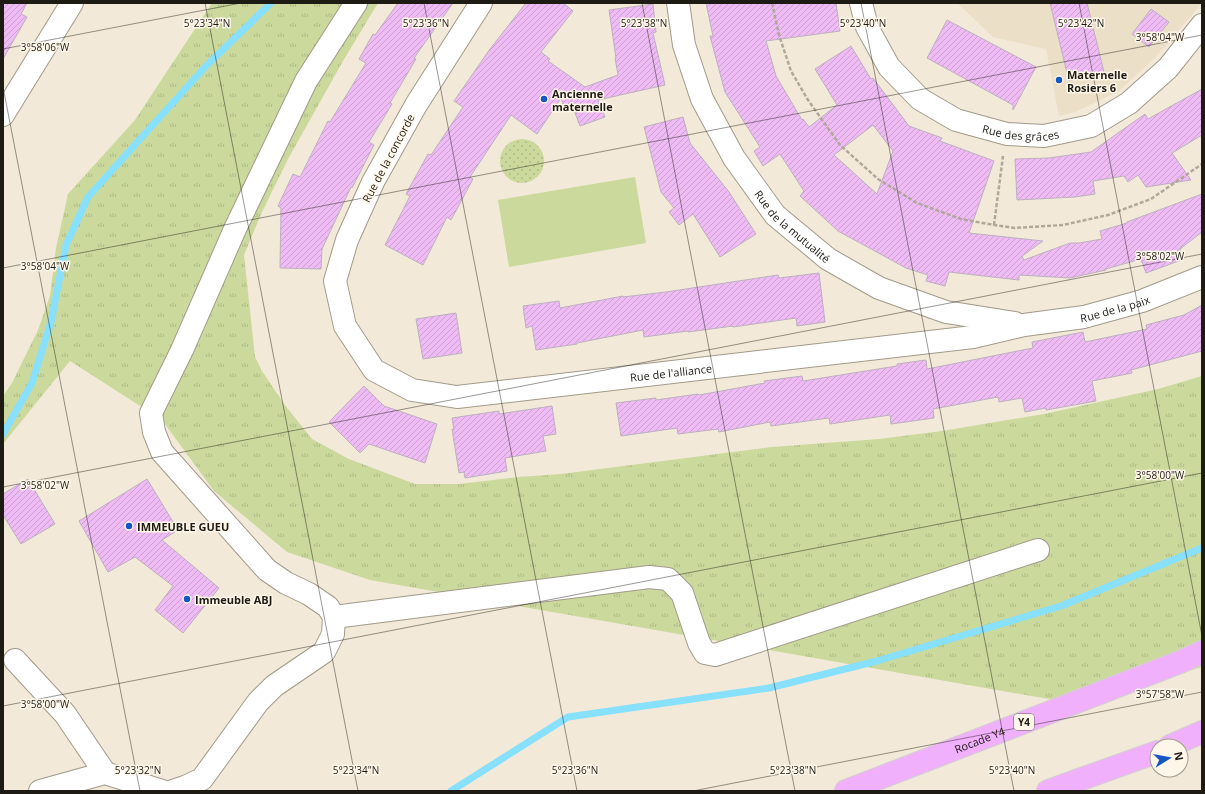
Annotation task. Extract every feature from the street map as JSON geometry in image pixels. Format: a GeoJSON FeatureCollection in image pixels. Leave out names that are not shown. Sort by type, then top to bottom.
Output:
{"type":"FeatureCollection","features":[{"type":"Feature","properties":{"kind":"highway","name":"Rocade Y4"},"geometry":{"type":"LineString","coordinates":[[846,791],[1173,665],[1202,652]]}},
{"type":"Feature","properties":{"kind":"highway"},"geometry":{"type":"LineString","coordinates":[[1188,738],[1202,732]]}},
{"type":"Feature","properties":{"kind":"highway"},"geometry":{"type":"LineString","coordinates":[[1048,791],[1149,755]]}},
{"type":"Feature","properties":{"kind":"street"},"geometry":{"type":"LineString","coordinates":[[3,115],[72,3]]}},
{"type":"Feature","properties":{"kind":"street"},"geometry":{"type":"LineString","coordinates":[[173,791],[202,779],[258,702],[274,686],[324,652],[333,634],[334,617],[328,606],[267,570],[162,452],[154,432],[151,413],[182,350],[235,229],[306,81],[356,3]]}},
{"type":"Feature","properties":{"kind":"street","name":"Rue de la concorde"},"geometry":{"type":"LineString","coordinates":[[345,326],[336,281],[346,240],[373,182],[416,105],[481,3]]}},
{"type":"Feature","properties":{"kind":"street","name":"Rue de la mutualité"},"geometry":{"type":"LineString","coordinates":[[678,3],[684,45],[702,99],[734,158],[775,215],[828,259],[879,288],[946,312],[1024,325]]}},
{"type":"Feature","properties":{"kind":"street","name":"Rue des grâces"},"geometry":{"type":"LineString","coordinates":[[861,3],[867,26],[888,67],[920,99],[956,120],[1007,134],[1044,136],[1091,126],[1129,103],[1168,68],[1202,25]]}},
{"type":"Feature","properties":{"kind":"street","name":"Rue de la paix"},"geometry":{"type":"LineString","coordinates":[[1024,325],[1084,317],[1142,301],[1202,277]]}},
{"type":"Feature","properties":{"kind":"street","name":"Rue de l'alliance"},"geometry":{"type":"LineString","coordinates":[[345,326],[374,370],[412,390],[457,398],[973,337],[1024,325]]}},
{"type":"Feature","properties":{"kind":"street"},"geometry":{"type":"LineString","coordinates":[[334,617],[649,577],[668,579],[682,593],[699,643],[705,653],[716,655],[1038,550]]}},
{"type":"Feature","properties":{"kind":"street"},"geometry":{"type":"LineString","coordinates":[[15,660],[65,714],[105,773]]}},
{"type":"Feature","properties":{"kind":"street"},"geometry":{"type":"LineString","coordinates":[[40,791],[105,773],[162,791]]}},
{"type":"Feature","properties":{"kind":"path"},"geometry":{"type":"LineString","coordinates":[[772,3],[779,35],[791,71],[808,100],[840,145],[878,179],[917,203],[961,219],[994,225],[1015,228],[1063,225],[1108,215],[1151,199],[1202,164]]}},
{"type":"Feature","properties":{"kind":"path"},"geometry":{"type":"LineString","coordinates":[[994,225],[1007,134]]}},
{"type":"Feature","properties":{"kind":"shaded area"},"geometry":{"type":"Polygon","coordinates":[[[957,3],[1202,3],[1156,57],[1119,91],[1075,112],[1059,116],[1046,49],[993,37],[957,3]]]}},
{"type":"Feature","properties":{"kind":"green space"},"geometry":{"type":"Polygon","coordinates":[[[212,3],[378,3],[343,61],[288,159],[262,212],[244,255],[255,357],[262,371],[284,404],[312,439],[349,459],[415,484],[459,484],[561,474],[772,447],[879,439],[942,431],[1044,414],[1158,389],[1202,376],[1202,667],[1077,704],[370,580],[287,552],[214,491],[162,420],[70,361],[3,444],[3,396],[12,383],[38,330],[50,296],[56,248],[68,194],[135,120],[212,3]]]}},
{"type":"Feature","properties":{"kind":"green space"},"geometry":{"type":"Polygon","coordinates":[[[522,139],[534,143],[540,149],[544,161],[540,173],[534,179],[522,183],[510,179],[504,173],[500,161],[504,149],[510,143],[522,139]]]}},
{"type":"Feature","properties":{"kind":"green space"},"geometry":{"type":"Polygon","coordinates":[[[635,177],[646,243],[509,267],[498,200],[635,177]]]}},
{"type":"Feature","properties":{"kind":"building"},"geometry":{"type":"Polygon","coordinates":[[[3,3],[27,3],[21,14],[27,17],[3,59],[3,3]]]}},
{"type":"Feature","properties":{"kind":"building"},"geometry":{"type":"Polygon","coordinates":[[[398,3],[453,3],[414,58],[416,59],[390,103],[392,104],[369,142],[374,145],[352,188],[351,187],[322,249],[321,269],[280,268],[281,208],[278,206],[293,174],[300,177],[328,121],[330,122],[366,63],[359,59],[373,34],[375,35],[398,3]]]}},
{"type":"Feature","properties":{"kind":"building"},"geometry":{"type":"Polygon","coordinates":[[[526,3],[563,3],[573,11],[541,52],[550,59],[548,61],[585,87],[618,75],[609,10],[653,4],[656,32],[653,33],[665,85],[598,100],[605,117],[580,126],[572,105],[564,107],[561,98],[537,134],[511,115],[470,177],[473,179],[451,220],[447,217],[423,265],[385,245],[410,196],[406,194],[428,154],[431,155],[463,107],[454,101],[490,49],[526,3]]]}},
{"type":"Feature","properties":{"kind":"building"},"geometry":{"type":"Polygon","coordinates":[[[706,3],[836,3],[840,31],[766,41],[776,76],[802,120],[803,119],[809,127],[837,105],[815,69],[851,46],[871,79],[873,78],[909,126],[942,138],[940,141],[994,161],[969,233],[1043,241],[1022,256],[1024,260],[1070,243],[1102,239],[1100,231],[1127,223],[1202,194],[1202,232],[1180,249],[1184,259],[1146,273],[1141,259],[1106,270],[1070,278],[1019,275],[1019,280],[949,272],[945,286],[926,281],[928,275],[906,268],[838,231],[800,196],[804,191],[780,154],[763,166],[754,151],[760,147],[725,92],[710,36],[713,36],[706,3]],[[873,125],[834,155],[877,194],[893,151],[873,125]]]}},
{"type":"Feature","properties":{"kind":"building"},"geometry":{"type":"Polygon","coordinates":[[[1050,3],[1087,3],[1104,72],[1069,81],[1050,3]]]}},
{"type":"Feature","properties":{"kind":"building"},"geometry":{"type":"Polygon","coordinates":[[[1151,9],[1169,22],[1149,47],[1132,34],[1151,9]]]}},
{"type":"Feature","properties":{"kind":"building"},"geometry":{"type":"Polygon","coordinates":[[[947,20],[1036,67],[1013,110],[1013,105],[927,58],[947,20]]]}},
{"type":"Feature","properties":{"kind":"building"},"geometry":{"type":"Polygon","coordinates":[[[1202,89],[1202,135],[1172,153],[1191,180],[1146,187],[1138,175],[1128,182],[1124,176],[1093,181],[1095,194],[1075,197],[1017,200],[1015,159],[1049,158],[1091,152],[1145,114],[1148,119],[1202,89]]]}},
{"type":"Feature","properties":{"kind":"building"},"geometry":{"type":"Polygon","coordinates":[[[683,117],[690,143],[729,192],[756,234],[720,257],[693,214],[679,225],[669,212],[674,208],[661,192],[644,127],[683,117]]]}},
{"type":"Feature","properties":{"kind":"building"},"geometry":{"type":"Polygon","coordinates":[[[819,273],[825,322],[797,326],[796,318],[644,337],[643,330],[577,344],[536,350],[532,326],[526,328],[523,306],[559,301],[560,308],[623,296],[666,292],[778,275],[779,278],[819,273]]]}},
{"type":"Feature","properties":{"kind":"building"},"geometry":{"type":"Polygon","coordinates":[[[1202,305],[1202,351],[1131,370],[1132,373],[1092,381],[1096,401],[1046,410],[1046,408],[1025,412],[1022,398],[999,402],[998,397],[933,409],[934,418],[891,424],[890,415],[830,424],[829,418],[771,426],[770,422],[719,432],[718,429],[678,434],[677,428],[621,436],[616,403],[699,395],[765,383],[764,381],[802,376],[803,381],[926,360],[927,369],[1033,348],[1032,342],[1083,332],[1085,342],[1147,329],[1146,325],[1184,315],[1202,305]]]}},
{"type":"Feature","properties":{"kind":"building"},"geometry":{"type":"Polygon","coordinates":[[[456,313],[462,353],[423,359],[416,319],[456,313]]]}},
{"type":"Feature","properties":{"kind":"building"},"geometry":{"type":"Polygon","coordinates":[[[364,386],[384,406],[437,424],[425,463],[369,444],[360,453],[329,422],[364,386]]]}},
{"type":"Feature","properties":{"kind":"building"},"geometry":{"type":"Polygon","coordinates":[[[552,406],[556,434],[543,436],[546,451],[505,458],[507,471],[465,478],[464,472],[459,473],[452,429],[454,430],[452,418],[499,411],[499,414],[552,406]]]}},
{"type":"Feature","properties":{"kind":"building"},"geometry":{"type":"Polygon","coordinates":[[[28,479],[55,524],[21,544],[3,515],[3,494],[28,479]]]}},
{"type":"Feature","properties":{"kind":"building"},"geometry":{"type":"Polygon","coordinates":[[[147,479],[178,530],[162,540],[219,588],[183,633],[155,610],[173,586],[135,557],[108,572],[79,521],[147,479]]]}},
{"type":"Feature","properties":{"kind":"waterway"},"geometry":{"type":"LineString","coordinates":[[3,434],[32,383],[51,322],[66,245],[88,197],[206,66],[271,3]]}},
{"type":"Feature","properties":{"kind":"waterway"},"geometry":{"type":"LineString","coordinates":[[451,791],[568,717],[769,688],[877,661],[1061,606],[1202,548]]}},
{"type":"Feature","properties":{"kind":"place","name":"Maternelle Rosiers 6"},"geometry":{"type":"Point","coordinates":[1059,80]}},
{"type":"Feature","properties":{"kind":"place","name":"Ancienne maternelle"},"geometry":{"type":"Point","coordinates":[544,99]}},
{"type":"Feature","properties":{"kind":"place","name":"IMMEUBLE GUEU"},"geometry":{"type":"Point","coordinates":[129,526]}},
{"type":"Feature","properties":{"kind":"place","name":"Immeuble ABJ"},"geometry":{"type":"Point","coordinates":[187,599]}}]}
